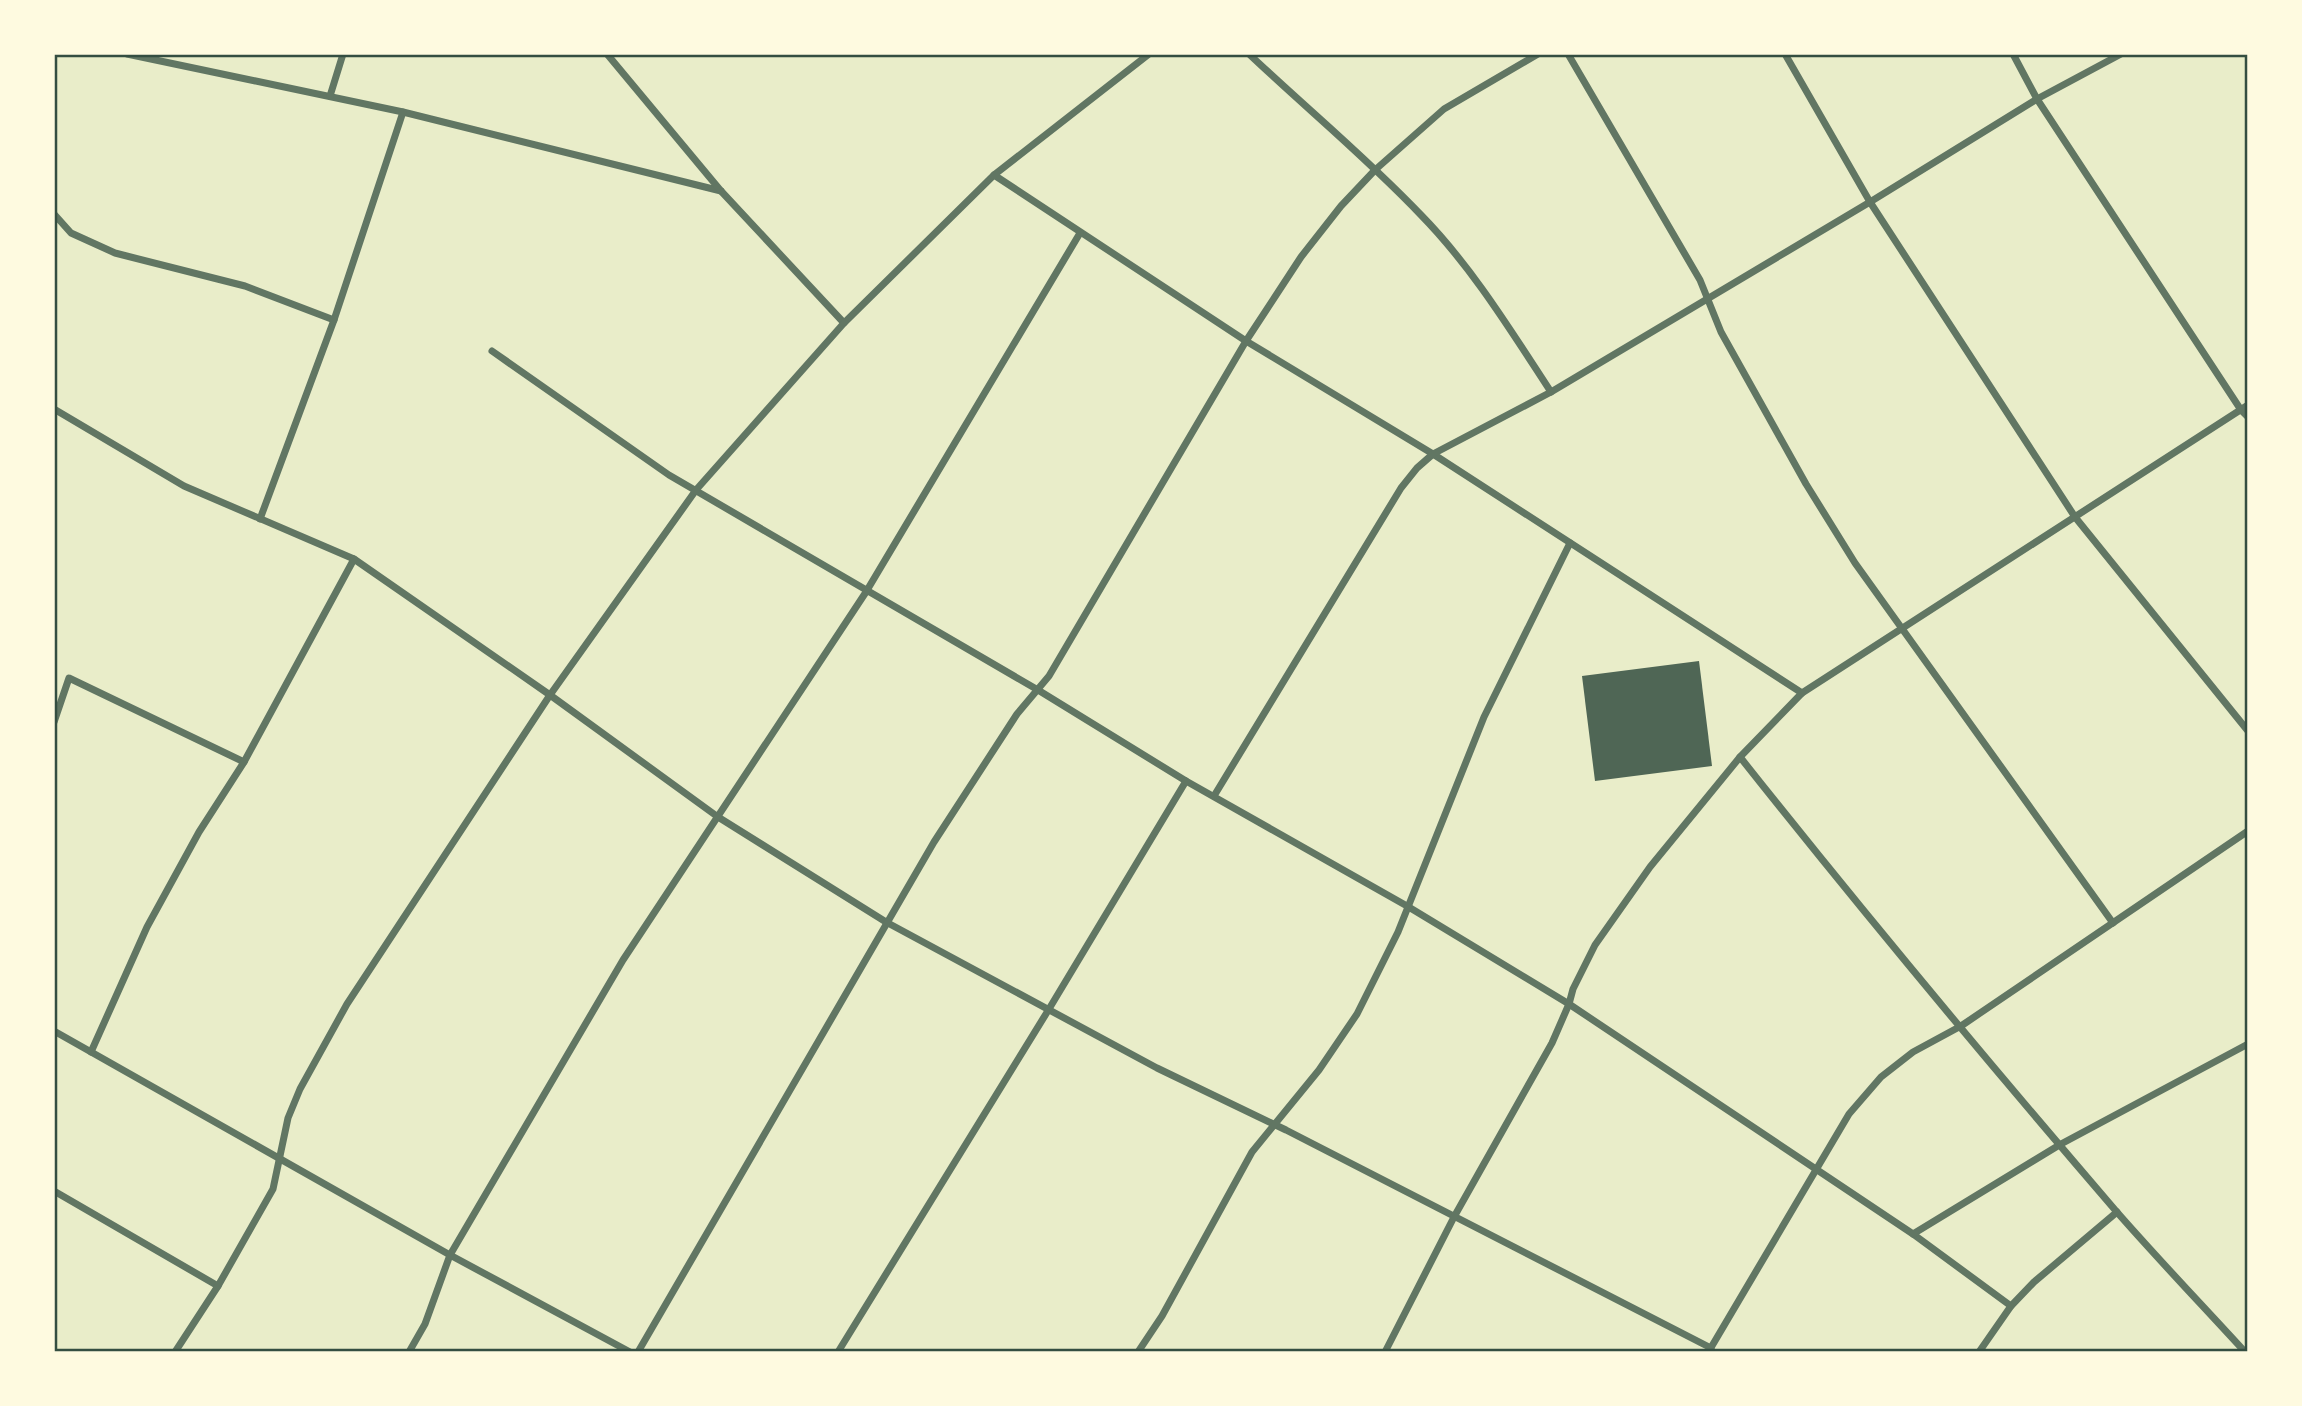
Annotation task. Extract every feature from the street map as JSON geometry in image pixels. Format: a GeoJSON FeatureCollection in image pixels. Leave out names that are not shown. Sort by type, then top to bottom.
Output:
{"type":"FeatureCollection","features":[{"type":"Feature","properties":{"kind":"street"},"geometry":{"type":"LineString","coordinates":[[127,54],[403,112],[721,191]]}},
{"type":"Feature","properties":{"kind":"street"},"geometry":{"type":"LineString","coordinates":[[330,96],[343,54]]}},
{"type":"Feature","properties":{"kind":"street"},"geometry":{"type":"LineString","coordinates":[[607,54],[721,191],[844,323]]}},
{"type":"Feature","properties":{"kind":"street"},"geometry":{"type":"LineString","coordinates":[[175,1352],[218,1286],[273,1189],[286,1127],[300,1089],[347,1004],[550,695],[696,490],[844,323],[994,176],[1149,54]]}},
{"type":"Feature","properties":{"kind":"street"},"geometry":{"type":"LineString","coordinates":[[1249,54],[1423,216],[1508,326],[1550,392]]}},
{"type":"Feature","properties":{"kind":"street"},"geometry":{"type":"LineString","coordinates":[[638,1352],[886,922],[1017,714],[1038,690],[1246,341],[1301,257],[1341,206],[1375,170],[1444,110],[1538,54]]}},
{"type":"Feature","properties":{"kind":"street"},"geometry":{"type":"LineString","coordinates":[[1568,54],[1695,272],[1721,332],[1806,484],[1855,563],[2112,923]]}},
{"type":"Feature","properties":{"kind":"street"},"geometry":{"type":"LineString","coordinates":[[1785,54],[1870,202],[2075,517],[2248,731]]}},
{"type":"Feature","properties":{"kind":"street"},"geometry":{"type":"LineString","coordinates":[[2013,54],[2037,99],[2248,417]]}},
{"type":"Feature","properties":{"kind":"street"},"geometry":{"type":"LineString","coordinates":[[1214,796],[1401,488],[1433,454],[1550,392],[1708,300],[2037,99],[2121,54]]}},
{"type":"Feature","properties":{"kind":"street"},"geometry":{"type":"LineString","coordinates":[[260,519],[334,320],[403,112]]}},
{"type":"Feature","properties":{"kind":"street"},"geometry":{"type":"LineString","coordinates":[[994,176],[1246,341],[1433,454],[1802,693]]}},
{"type":"Feature","properties":{"kind":"street"},"geometry":{"type":"LineString","coordinates":[[54,214],[71,233],[115,253],[245,286],[334,320]]}},
{"type":"Feature","properties":{"kind":"street"},"geometry":{"type":"LineString","coordinates":[[409,1352],[425,1324],[450,1255],[623,960],[866,592],[1080,233]]}},
{"type":"Feature","properties":{"kind":"street"},"geometry":{"type":"LineString","coordinates":[[492,351],[669,475],[1038,690],[1186,781],[1408,906],[1570,1004],[1913,1234],[2011,1306]]}},
{"type":"Feature","properties":{"kind":"street"},"geometry":{"type":"LineString","coordinates":[[1385,1352],[1454,1217],[1552,1043],[1570,1004],[1573,989],[1595,945],[1650,867],[1740,757],[1802,693],[2244,408]]}},
{"type":"Feature","properties":{"kind":"street"},"geometry":{"type":"LineString","coordinates":[[54,409],[184,486],[354,559],[550,695],[718,817],[886,922],[1157,1068],[1273,1124],[1710,1350],[1849,1114],[1881,1077],[1913,1052],[1961,1026],[2248,831]]}},
{"type":"Feature","properties":{"kind":"street"},"geometry":{"type":"LineString","coordinates":[[1138,1352],[1162,1315],[1252,1152],[1319,1070],[1357,1014],[1408,906],[1484,717],[1570,543]]}},
{"type":"Feature","properties":{"kind":"street"},"geometry":{"type":"LineString","coordinates":[[91,1052],[147,926],[198,832],[244,762],[354,559]]}},
{"type":"Feature","properties":{"kind":"street"},"geometry":{"type":"LineString","coordinates":[[54,722],[69,678],[244,762]]}},
{"type":"Feature","properties":{"kind":"street"},"geometry":{"type":"LineString","coordinates":[[1740,757],[1828,868],[2117,1212],[2244,1351]]}},
{"type":"Feature","properties":{"kind":"street"},"geometry":{"type":"LineString","coordinates":[[838,1352],[1186,781]]}},
{"type":"Feature","properties":{"kind":"street"},"geometry":{"type":"LineString","coordinates":[[54,1031],[450,1255],[629,1352]]}},
{"type":"Feature","properties":{"kind":"street"},"geometry":{"type":"LineString","coordinates":[[1913,1234],[2060,1144],[2248,1044]]}},
{"type":"Feature","properties":{"kind":"street"},"geometry":{"type":"LineString","coordinates":[[54,1191],[218,1286]]}},
{"type":"Feature","properties":{"kind":"street"},"geometry":{"type":"LineString","coordinates":[[1979,1352],[2011,1306],[2059,1260],[2117,1212]]}},
{"type":"Feature","properties":{"kind":"building"},"geometry":{"type":"Polygon","coordinates":[[[1699,661],[1712,766],[1595,781],[1582,676],[1699,661]]]}}]}
